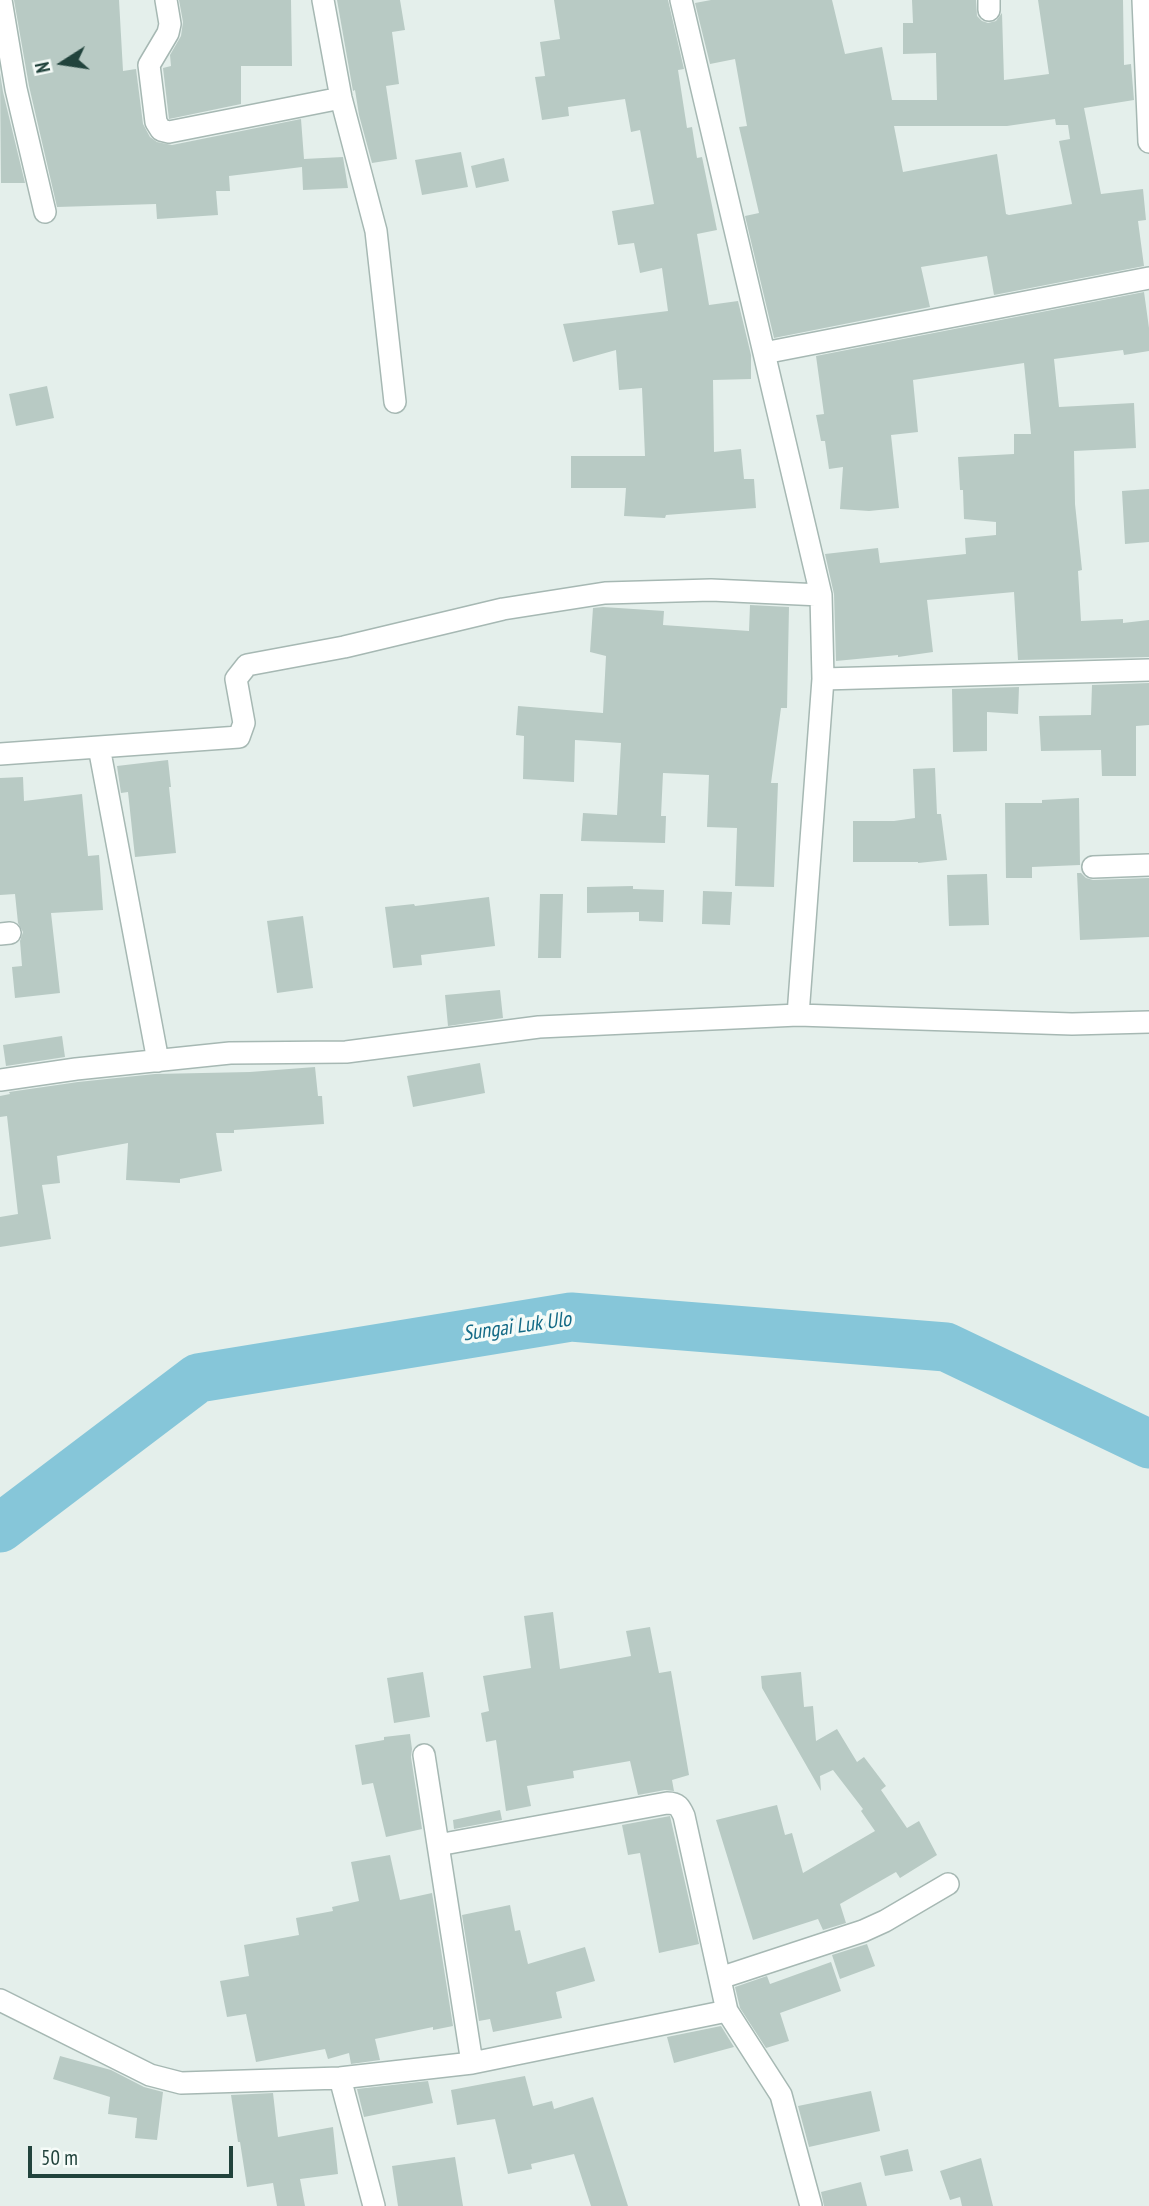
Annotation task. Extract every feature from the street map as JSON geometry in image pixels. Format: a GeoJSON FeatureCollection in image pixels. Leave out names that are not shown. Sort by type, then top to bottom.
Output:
{"type":"FeatureCollection","features":[{"type":"Feature","properties":{"kind":"street"},"geometry":{"type":"LineString","coordinates":[[1,0],[16,89],[45,212]]}},
{"type":"Feature","properties":{"kind":"street"},"geometry":{"type":"LineString","coordinates":[[166,0],[170,24],[168,33],[149,65],[156,122],[161,130],[169,132],[341,98]]}},
{"type":"Feature","properties":{"kind":"street"},"geometry":{"type":"LineString","coordinates":[[323,0],[341,98],[376,231],[395,402]]}},
{"type":"Feature","properties":{"kind":"street"},"geometry":{"type":"LineString","coordinates":[[681,0],[821,595],[823,679],[798,1015]]}},
{"type":"Feature","properties":{"kind":"street"},"geometry":{"type":"LineString","coordinates":[[1143,0],[1149,142]]}},
{"type":"Feature","properties":{"kind":"street"},"geometry":{"type":"LineString","coordinates":[[764,353],[1149,278]]}},
{"type":"Feature","properties":{"kind":"street"},"geometry":{"type":"LineString","coordinates":[[0,754],[239,737],[244,723],[236,679],[247,665],[344,647],[503,609],[605,593],[711,590],[821,595]]}},
{"type":"Feature","properties":{"kind":"street"},"geometry":{"type":"LineString","coordinates":[[823,679],[1149,670]]}},
{"type":"Feature","properties":{"kind":"street"},"geometry":{"type":"LineString","coordinates":[[100,747],[158,1061]]}},
{"type":"Feature","properties":{"kind":"street"},"geometry":{"type":"LineString","coordinates":[[1093,867],[1149,866]]}},
{"type":"Feature","properties":{"kind":"street"},"geometry":{"type":"LineString","coordinates":[[0,1080],[230,1053],[346,1052],[539,1027],[798,1015],[1072,1024],[1149,1022]]}},
{"type":"Feature","properties":{"kind":"street"},"geometry":{"type":"LineString","coordinates":[[424,1755],[472,2063]]}},
{"type":"Feature","properties":{"kind":"street"},"geometry":{"type":"LineString","coordinates":[[438,1845],[674,1803],[680,1807],[727,2011],[781,2095],[811,2206]]}},
{"type":"Feature","properties":{"kind":"street"},"geometry":{"type":"LineString","coordinates":[[720,1978],[863,1931],[948,1884]]}},
{"type":"Feature","properties":{"kind":"street"},"geometry":{"type":"LineString","coordinates":[[0,2000],[150,2075],[167,2081],[193,2083],[340,2078],[472,2063],[727,2011]]}},
{"type":"Feature","properties":{"kind":"street"},"geometry":{"type":"LineString","coordinates":[[340,2078],[374,2206]]}},
{"type":"Feature","properties":{"kind":"building"},"geometry":{"type":"Polygon","coordinates":[[[14,0],[119,0],[123,71],[136,69],[143,124],[150,137],[157,142],[172,145],[301,119],[304,159],[343,157],[348,188],[303,190],[302,167],[229,176],[230,191],[216,191],[218,215],[157,219],[156,204],[57,207],[29,86],[14,0]]]}},
{"type":"Feature","properties":{"kind":"building"},"geometry":{"type":"Polygon","coordinates":[[[179,0],[291,0],[292,66],[241,66],[241,104],[169,119],[163,68],[171,66],[170,55],[181,36],[183,22],[179,0]]]}},
{"type":"Feature","properties":{"kind":"building"},"geometry":{"type":"Polygon","coordinates":[[[337,0],[400,0],[405,30],[392,32],[399,84],[386,86],[397,159],[372,163],[355,90],[353,91],[337,0]]]}},
{"type":"Feature","properties":{"kind":"building"},"geometry":{"type":"Polygon","coordinates":[[[554,0],[668,0],[684,69],[678,70],[687,128],[692,127],[697,158],[702,157],[717,230],[697,234],[709,305],[738,301],[751,355],[751,379],[713,380],[714,452],[741,449],[744,479],[754,479],[756,508],[666,515],[665,518],[624,516],[626,488],[571,488],[571,456],[645,456],[642,388],[619,390],[616,350],[573,362],[563,324],[668,311],[662,268],[640,273],[634,243],[618,245],[612,211],[654,204],[640,130],[631,132],[625,99],[568,107],[569,116],[542,120],[535,77],[545,76],[540,42],[560,39],[554,0]]]}},
{"type":"Feature","properties":{"kind":"building"},"geometry":{"type":"Polygon","coordinates":[[[711,0],[832,0],[845,54],[882,47],[892,100],[937,100],[936,53],[903,54],[903,23],[913,23],[912,0],[976,0],[977,16],[988,23],[996,21],[1002,13],[1004,80],[1049,74],[1038,0],[1123,0],[1124,65],[1131,64],[1134,100],[1084,108],[1101,194],[1143,189],[1146,220],[1138,221],[1144,266],[994,295],[987,256],[921,267],[930,307],[774,338],[745,216],[759,213],[739,127],[747,126],[735,59],[710,64],[695,3],[711,0]],[[1055,119],[1007,126],[894,126],[903,172],[997,154],[1006,214],[1009,215],[1072,204],[1059,141],[1070,139],[1068,125],[1056,125],[1055,119]]]}},
{"type":"Feature","properties":{"kind":"building"},"geometry":{"type":"Polygon","coordinates":[[[0,73],[3,92],[25,183],[1,183],[0,73]]]}},
{"type":"Feature","properties":{"kind":"building"},"geometry":{"type":"Polygon","coordinates":[[[461,152],[468,187],[422,195],[415,160],[461,152]]]}},
{"type":"Feature","properties":{"kind":"building"},"geometry":{"type":"Polygon","coordinates":[[[504,158],[509,181],[476,188],[471,166],[504,158]]]}},
{"type":"Feature","properties":{"kind":"building"},"geometry":{"type":"Polygon","coordinates":[[[1144,292],[1149,351],[1124,355],[1123,350],[1054,359],[1059,407],[1134,403],[1136,448],[1074,451],[1075,504],[1082,570],[1078,571],[1081,621],[1123,619],[1123,623],[1149,620],[1149,657],[1018,660],[1014,592],[927,600],[933,652],[836,661],[834,594],[825,554],[878,548],[880,563],[966,554],[965,538],[996,535],[996,522],[964,519],[958,457],[1014,454],[1014,434],[1031,434],[1024,363],[913,380],[918,432],[891,435],[899,508],[869,511],[840,509],[843,467],[829,469],[825,441],[821,441],[816,415],[824,414],[816,356],[1144,292]]]}},
{"type":"Feature","properties":{"kind":"building"},"geometry":{"type":"Polygon","coordinates":[[[47,386],[54,418],[16,426],[9,394],[47,386]]]}},
{"type":"Feature","properties":{"kind":"building"},"geometry":{"type":"Polygon","coordinates":[[[1149,489],[1149,542],[1125,544],[1122,491],[1149,489]]]}},
{"type":"Feature","properties":{"kind":"building"},"geometry":{"type":"Polygon","coordinates":[[[750,605],[789,607],[787,708],[781,708],[771,783],[778,783],[774,887],[735,886],[737,828],[707,827],[709,775],[663,773],[661,816],[666,816],[665,843],[581,841],[583,813],[617,815],[621,743],[575,740],[574,782],[523,779],[524,736],[516,735],[518,706],[603,713],[606,656],[590,652],[593,608],[664,611],[663,625],[749,631],[750,605]]]}},
{"type":"Feature","properties":{"kind":"building"},"geometry":{"type":"Polygon","coordinates":[[[1149,683],[1149,725],[1136,726],[1136,776],[1102,776],[1101,750],[1041,751],[1039,716],[1091,715],[1092,685],[1149,683]]]}},
{"type":"Feature","properties":{"kind":"building"},"geometry":{"type":"Polygon","coordinates":[[[1019,687],[1018,714],[987,712],[987,751],[953,752],[952,689],[1019,687]]]}},
{"type":"Feature","properties":{"kind":"building"},"geometry":{"type":"Polygon","coordinates":[[[168,760],[176,853],[135,857],[128,792],[121,793],[117,766],[168,760]]]}},
{"type":"Feature","properties":{"kind":"building"},"geometry":{"type":"Polygon","coordinates":[[[935,768],[937,814],[941,814],[947,860],[918,863],[853,862],[853,821],[915,818],[913,769],[935,768]]]}},
{"type":"Feature","properties":{"kind":"building"},"geometry":{"type":"Polygon","coordinates":[[[23,777],[24,801],[82,794],[88,856],[99,855],[103,910],[51,913],[60,993],[15,998],[12,967],[22,966],[20,941],[23,932],[18,923],[15,894],[0,895],[0,778],[23,777]]]}},
{"type":"Feature","properties":{"kind":"building"},"geometry":{"type":"Polygon","coordinates":[[[1079,798],[1080,865],[1032,867],[1032,878],[1006,878],[1005,803],[1042,803],[1042,800],[1079,798]]]}},
{"type":"Feature","properties":{"kind":"building"},"geometry":{"type":"Polygon","coordinates":[[[1077,873],[1093,880],[1149,878],[1149,937],[1080,940],[1077,873]]]}},
{"type":"Feature","properties":{"kind":"building"},"geometry":{"type":"Polygon","coordinates":[[[987,874],[989,925],[949,926],[947,875],[987,874]]]}},
{"type":"Feature","properties":{"kind":"building"},"geometry":{"type":"Polygon","coordinates":[[[633,886],[633,889],[664,890],[663,922],[639,921],[639,912],[587,913],[587,887],[633,886]]]}},
{"type":"Feature","properties":{"kind":"building"},"geometry":{"type":"Polygon","coordinates":[[[703,891],[732,892],[730,925],[702,924],[703,891]]]}},
{"type":"Feature","properties":{"kind":"building"},"geometry":{"type":"Polygon","coordinates":[[[540,894],[563,894],[561,958],[538,958],[540,894]]]}},
{"type":"Feature","properties":{"kind":"building"},"geometry":{"type":"Polygon","coordinates":[[[489,897],[495,946],[421,955],[422,965],[393,968],[385,907],[489,897]]]}},
{"type":"Feature","properties":{"kind":"building"},"geometry":{"type":"Polygon","coordinates":[[[303,916],[313,988],[277,993],[267,921],[303,916]]]}},
{"type":"Feature","properties":{"kind":"building"},"geometry":{"type":"Polygon","coordinates":[[[500,990],[503,1018],[448,1026],[445,995],[500,990]]]}},
{"type":"Feature","properties":{"kind":"building"},"geometry":{"type":"Polygon","coordinates":[[[62,1036],[65,1057],[6,1066],[3,1045],[62,1036]]]}},
{"type":"Feature","properties":{"kind":"building"},"geometry":{"type":"Polygon","coordinates":[[[480,1063],[485,1093],[413,1107],[407,1076],[480,1063]]]}},
{"type":"Feature","properties":{"kind":"building"},"geometry":{"type":"Polygon","coordinates":[[[315,1067],[318,1096],[322,1096],[324,1124],[216,1133],[222,1171],[180,1179],[180,1183],[126,1180],[128,1143],[57,1156],[60,1183],[42,1185],[51,1239],[0,1247],[0,1217],[18,1214],[7,1116],[0,1117],[0,1096],[10,1094],[9,1092],[78,1082],[155,1074],[250,1072],[315,1067]]]}},
{"type":"Feature","properties":{"kind":"building"},"geometry":{"type":"Polygon","coordinates":[[[553,1612],[560,1669],[631,1656],[626,1631],[650,1627],[659,1673],[671,1671],[689,1775],[672,1780],[674,1791],[638,1795],[630,1761],[573,1771],[574,1778],[527,1786],[531,1806],[506,1811],[496,1740],[486,1742],[481,1713],[489,1711],[483,1676],[531,1668],[524,1616],[553,1612]]]}},
{"type":"Feature","properties":{"kind":"building"},"geometry":{"type":"Polygon","coordinates":[[[423,1672],[430,1717],[394,1723],[387,1678],[423,1672]]]}},
{"type":"Feature","properties":{"kind":"building"},"geometry":{"type":"Polygon","coordinates":[[[801,1672],[804,1707],[813,1706],[816,1741],[837,1729],[857,1762],[864,1757],[886,1786],[881,1790],[907,1828],[919,1821],[937,1855],[900,1878],[896,1872],[840,1904],[846,1923],[823,1930],[818,1919],[753,1940],[716,1820],[777,1805],[785,1835],[792,1833],[803,1873],[875,1831],[861,1811],[863,1809],[833,1770],[820,1776],[821,1791],[762,1688],[761,1676],[801,1672]]]}},
{"type":"Feature","properties":{"kind":"building"},"geometry":{"type":"Polygon","coordinates":[[[410,1734],[422,1829],[386,1837],[373,1783],[362,1785],[355,1745],[384,1740],[384,1737],[410,1734]]]}},
{"type":"Feature","properties":{"kind":"building"},"geometry":{"type":"Polygon","coordinates":[[[500,1810],[502,1820],[454,1829],[453,1820],[500,1810]]]}},
{"type":"Feature","properties":{"kind":"building"},"geometry":{"type":"Polygon","coordinates":[[[670,1816],[699,1944],[659,1953],[640,1853],[628,1855],[622,1825],[670,1816]]]}},
{"type":"Feature","properties":{"kind":"building"},"geometry":{"type":"Polygon","coordinates":[[[390,1855],[400,1900],[432,1893],[453,2026],[433,2030],[433,2027],[375,2039],[380,2060],[351,2064],[349,2053],[328,2059],[325,2049],[256,2062],[246,2014],[227,2017],[220,1981],[249,1976],[244,1945],[299,1935],[296,1918],[333,1911],[332,1907],[359,1901],[351,1862],[390,1855]]]}},
{"type":"Feature","properties":{"kind":"building"},"geometry":{"type":"Polygon","coordinates":[[[510,1905],[515,1931],[520,1930],[528,1964],[585,1947],[595,1981],[556,1992],[562,2018],[493,2032],[490,2019],[479,2021],[462,1915],[510,1905]]]}},
{"type":"Feature","properties":{"kind":"building"},"geometry":{"type":"Polygon","coordinates":[[[867,1944],[875,1966],[840,1979],[832,1955],[867,1944]]]}},
{"type":"Feature","properties":{"kind":"building"},"geometry":{"type":"Polygon","coordinates":[[[831,1962],[841,1991],[780,2013],[789,2041],[766,2048],[740,2008],[735,1987],[767,1976],[770,1984],[831,1962]]]}},
{"type":"Feature","properties":{"kind":"building"},"geometry":{"type":"Polygon","coordinates":[[[721,2026],[734,2047],[674,2063],[667,2037],[721,2026]]]}},
{"type":"Feature","properties":{"kind":"building"},"geometry":{"type":"Polygon","coordinates":[[[60,2056],[111,2070],[144,2087],[163,2092],[157,2140],[135,2138],[137,2118],[108,2114],[110,2097],[53,2079],[60,2056]]]}},
{"type":"Feature","properties":{"kind":"building"},"geometry":{"type":"Polygon","coordinates":[[[525,2076],[533,2106],[552,2101],[554,2109],[593,2097],[628,2206],[591,2206],[574,2154],[531,2164],[532,2169],[508,2174],[495,2119],[457,2125],[451,2090],[525,2076]]]}},
{"type":"Feature","properties":{"kind":"building"},"geometry":{"type":"Polygon","coordinates":[[[428,2081],[433,2103],[364,2117],[357,2089],[428,2081]]]}},
{"type":"Feature","properties":{"kind":"building"},"geometry":{"type":"Polygon","coordinates":[[[871,2091],[880,2131],[809,2147],[798,2106],[871,2091]]]}},
{"type":"Feature","properties":{"kind":"building"},"geometry":{"type":"Polygon","coordinates":[[[273,2093],[278,2137],[333,2127],[338,2174],[300,2179],[305,2206],[277,2206],[273,2183],[247,2187],[231,2095],[273,2093]]]}},
{"type":"Feature","properties":{"kind":"building"},"geometry":{"type":"Polygon","coordinates":[[[908,2149],[913,2171],[885,2176],[880,2156],[908,2149]]]}},
{"type":"Feature","properties":{"kind":"building"},"geometry":{"type":"Polygon","coordinates":[[[455,2157],[463,2206],[398,2206],[392,2166],[455,2157]]]}},
{"type":"Feature","properties":{"kind":"building"},"geometry":{"type":"Polygon","coordinates":[[[981,2158],[993,2206],[962,2206],[960,2197],[950,2200],[940,2171],[981,2158]]]}},
{"type":"Feature","properties":{"kind":"building"},"geometry":{"type":"Polygon","coordinates":[[[861,2182],[867,2206],[824,2206],[821,2192],[861,2182]]]}},
{"type":"Feature","properties":{"kind":"waterway","name":"Sungai Luk Ulo"},"geometry":{"type":"LineString","coordinates":[[0,1528],[198,1378],[571,1317],[946,1347],[1149,1444]]}}]}
